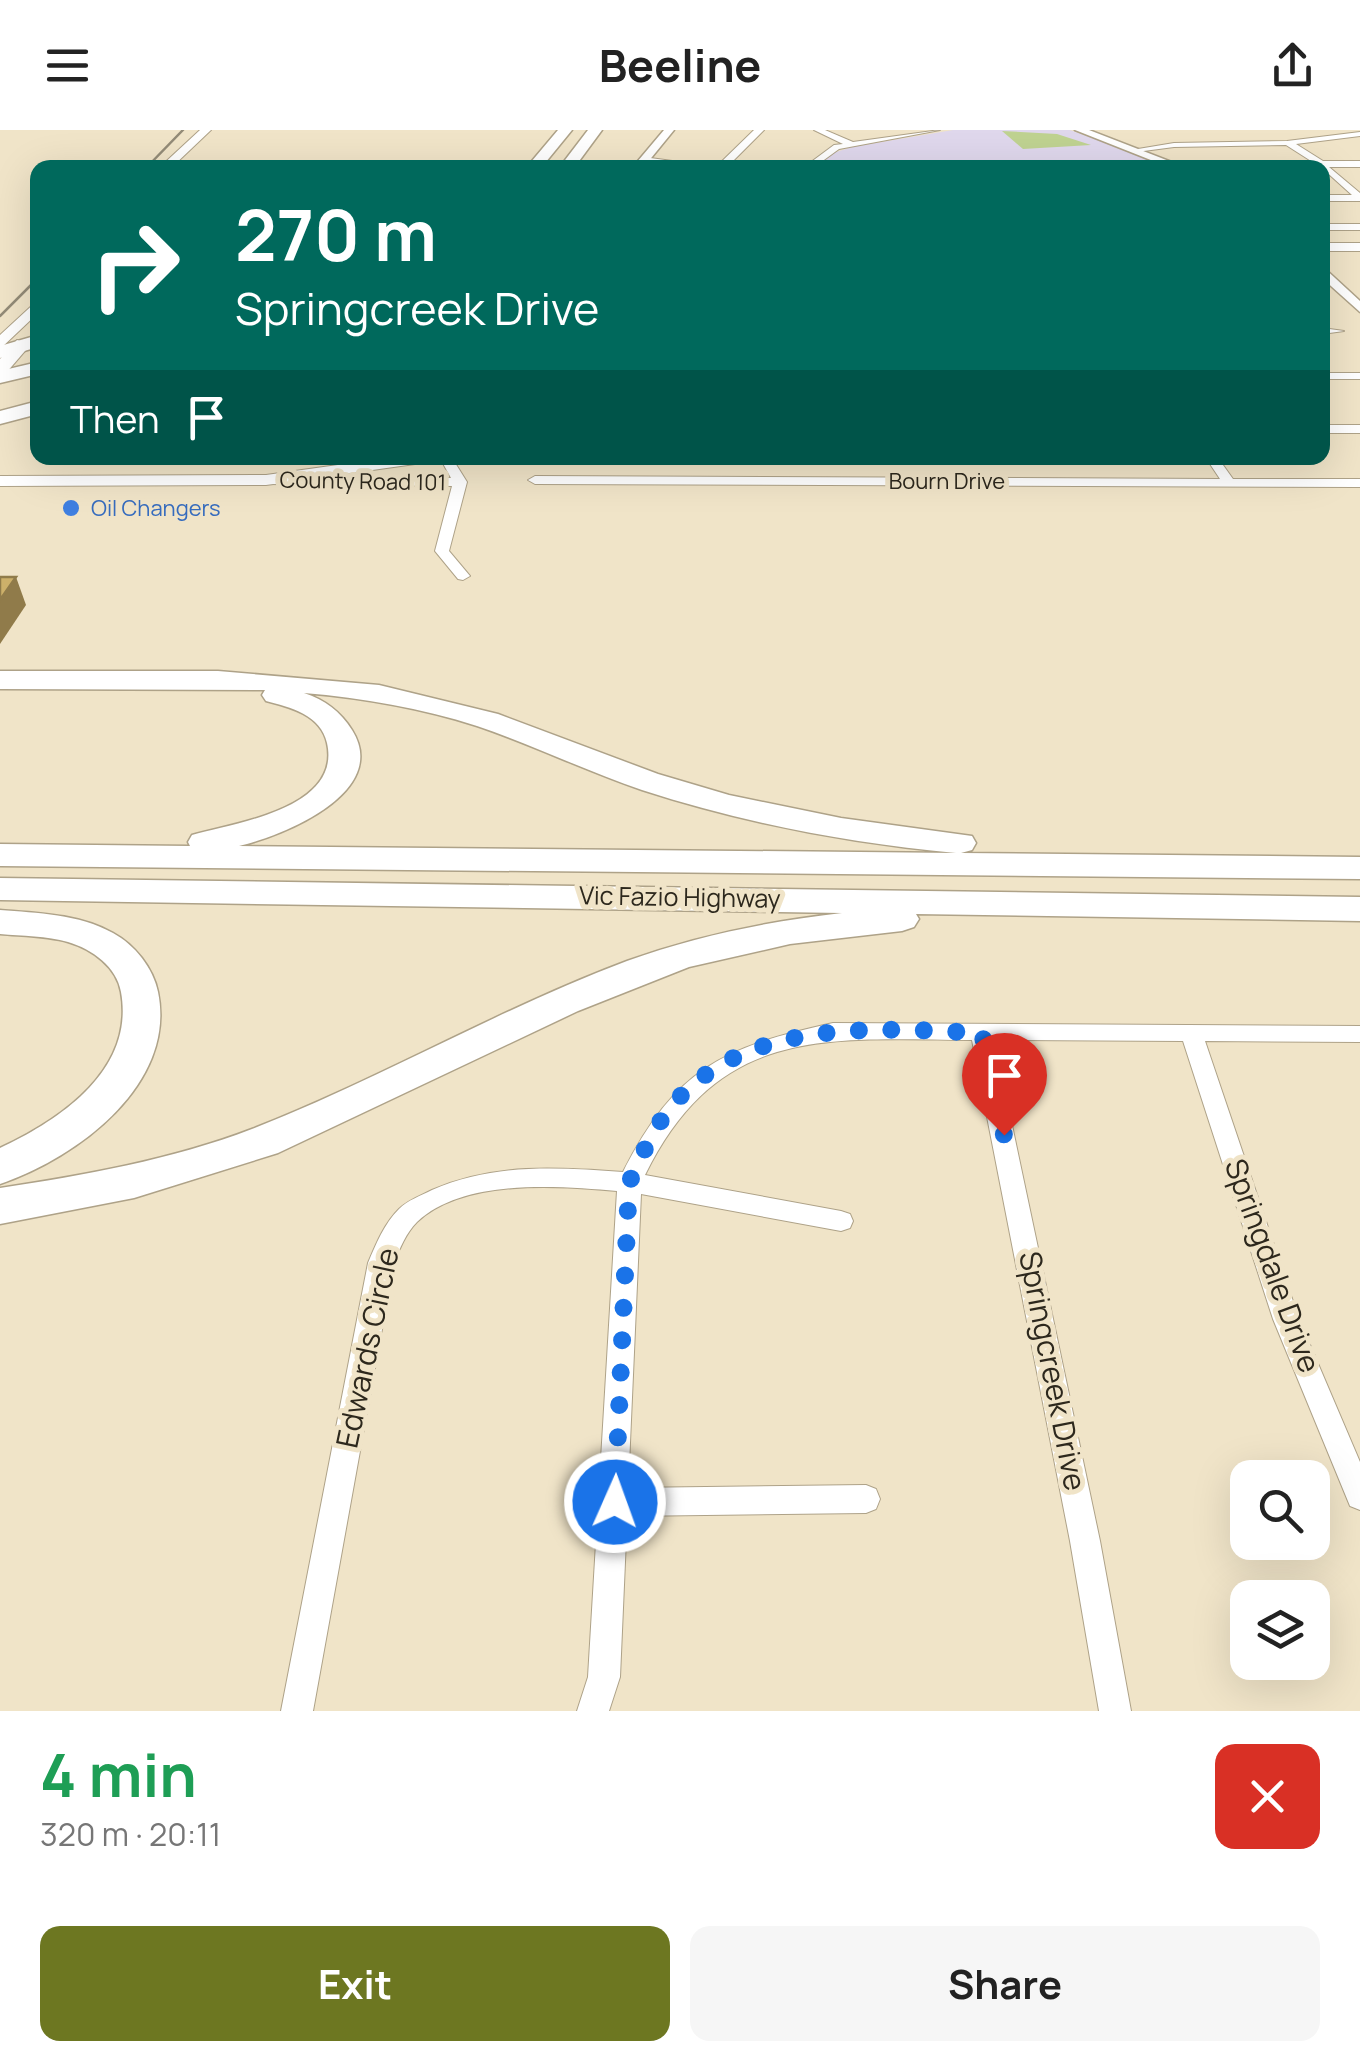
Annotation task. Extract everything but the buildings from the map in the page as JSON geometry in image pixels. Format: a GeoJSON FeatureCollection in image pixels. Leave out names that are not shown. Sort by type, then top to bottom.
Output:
{"type":"FeatureCollection","features":[{"type":"Feature","properties":{"kind":"highway"},"geometry":{"type":"LineString","coordinates":[[540,160],[566,130]]}},
{"type":"Feature","properties":{"kind":"highway"},"geometry":{"type":"LineString","coordinates":[[572,160],[595,130]]}},
{"type":"Feature","properties":{"kind":"highway"},"geometry":{"type":"LineString","coordinates":[[0,352],[30,342]]}},
{"type":"Feature","properties":{"kind":"highway"},"geometry":{"type":"LineString","coordinates":[[1,403],[30,377]]}},
{"type":"Feature","properties":{"kind":"highway"},"geometry":{"type":"LineString","coordinates":[[1,403],[30,407]]}},
{"type":"Feature","properties":{"kind":"highway"},"geometry":{"type":"LineString","coordinates":[[0,680],[304,684],[380,694],[432,704],[502,725],[714,802],[807,823],[912,839],[1270,866]]}},
{"type":"Feature","properties":{"kind":"highway"},"geometry":{"type":"LineString","coordinates":[[0,691],[282,696],[312,706],[333,720],[345,740],[344,763],[332,786],[314,804],[284,821],[242,836],[2,867]]}},
{"type":"Feature","properties":{"kind":"highway","name":"Vic Fazio Highway"},"geometry":{"type":"LineString","coordinates":[[2,867],[1360,868]]}},
{"type":"Feature","properties":{"kind":"highway","name":"Vic Fazio Highway"},"geometry":{"type":"LineString","coordinates":[[2,867],[1128,906],[1360,908]]}},
{"type":"Feature","properties":{"kind":"highway"},"geometry":{"type":"LineString","coordinates":[[0,1206],[86,1193],[154,1177],[261,1142],[610,982],[673,960],[794,932],[875,921],[1056,914],[1128,906]]}},
{"type":"Feature","properties":{"kind":"highway"},"geometry":{"type":"LineString","coordinates":[[0,922],[59,928],[102,942],[124,960],[135,976],[144,1011],[139,1043],[118,1082],[93,1110],[62,1137],[0,1167]]}},
{"type":"Feature","properties":{"kind":"main road"},"geometry":{"type":"LineString","coordinates":[[171,160],[206,130]]}},
{"type":"Feature","properties":{"kind":"main road"},"geometry":{"type":"LineString","coordinates":[[185,160],[192,152],[188,149]]}},
{"type":"Feature","properties":{"kind":"main road"},"geometry":{"type":"LineString","coordinates":[[1330,249],[1360,250]]}},
{"type":"Feature","properties":{"kind":"main road"},"geometry":{"type":"LineString","coordinates":[[0,344],[30,312]]}},
{"type":"Feature","properties":{"kind":"main road"},"geometry":{"type":"LineString","coordinates":[[0,368],[30,342]]}},
{"type":"Feature","properties":{"kind":"main road"},"geometry":{"type":"LineString","coordinates":[[0,470],[184,471],[312,465]]}},
{"type":"Feature","properties":{"kind":"main road"},"geometry":{"type":"LineString","coordinates":[[0,481],[266,480],[372,465]]}},
{"type":"Feature","properties":{"kind":"main road"},"geometry":{"type":"LineString","coordinates":[[76,482],[147,470]]}},
{"type":"Feature","properties":{"kind":"main road"},"geometry":{"type":"LineString","coordinates":[[118,482],[173,476],[184,471]]}},
{"type":"Feature","properties":{"kind":"street"},"geometry":{"type":"LineString","coordinates":[[644,160],[670,130]]}},
{"type":"Feature","properties":{"kind":"street"},"geometry":{"type":"LineString","coordinates":[[728,160],[741,151],[746,138],[760,130]]}},
{"type":"Feature","properties":{"kind":"street"},"geometry":{"type":"LineString","coordinates":[[818,130],[851,144]]}},
{"type":"Feature","properties":{"kind":"street"},"geometry":{"type":"LineString","coordinates":[[816,160],[826,152],[851,144],[936,130]]}},
{"type":"Feature","properties":{"kind":"street"},"geometry":{"type":"LineString","coordinates":[[1083,130],[1162,160]]}},
{"type":"Feature","properties":{"kind":"street"},"geometry":{"type":"LineString","coordinates":[[1136,150],[1174,145],[1287,143],[1360,134]]}},
{"type":"Feature","properties":{"kind":"street"},"geometry":{"type":"LineString","coordinates":[[1287,143],[1315,160]]}},
{"type":"Feature","properties":{"kind":"street"},"geometry":{"type":"LineString","coordinates":[[1330,164],[1360,164]]}},
{"type":"Feature","properties":{"kind":"street"},"geometry":{"type":"LineString","coordinates":[[1330,172],[1360,198]]}},
{"type":"Feature","properties":{"kind":"street"},"geometry":{"type":"LineString","coordinates":[[1330,198],[1360,198]]}},
{"type":"Feature","properties":{"kind":"street"},"geometry":{"type":"LineString","coordinates":[[1330,227],[1360,227]]}},
{"type":"Feature","properties":{"kind":"street"},"geometry":{"type":"LineString","coordinates":[[1330,278],[1360,308]]}},
{"type":"Feature","properties":{"kind":"street"},"geometry":{"type":"LineString","coordinates":[[1330,332],[1339,332]]}},
{"type":"Feature","properties":{"kind":"street"},"geometry":{"type":"LineString","coordinates":[[1330,376],[1360,376]]}},
{"type":"Feature","properties":{"kind":"street"},"geometry":{"type":"LineString","coordinates":[[1330,429],[1360,429]]}},
{"type":"Feature","properties":{"kind":"street"},"geometry":{"type":"LineString","coordinates":[[450,465],[460,482],[442,551],[463,576]]}},
{"type":"Feature","properties":{"kind":"street"},"geometry":{"type":"LineString","coordinates":[[610,465],[610,479]]}},
{"type":"Feature","properties":{"kind":"street"},"geometry":{"type":"LineString","coordinates":[[1217,465],[1229,482]]}},
{"type":"Feature","properties":{"kind":"street","name":"County Road 101"},"geometry":{"type":"LineString","coordinates":[[266,480],[460,482]]}},
{"type":"Feature","properties":{"kind":"street","name":"Bourn Drive"},"geometry":{"type":"LineString","coordinates":[[535,480],[1360,483]]}},
{"type":"Feature","properties":{"kind":"street"},"geometry":{"type":"LineString","coordinates":[[593,1711],[604,1677],[629,1183],[648,1141],[696,1082],[734,1060],[778,1042],[833,1032],[888,1029],[982,1033],[1360,1034]]}},
{"type":"Feature","properties":{"kind":"street","name":"Springcreek Drive"},"geometry":{"type":"LineString","coordinates":[[982,1033],[1085,1542],[1114,1711]]}},
{"type":"Feature","properties":{"kind":"street","name":"Springdale Drive"},"geometry":{"type":"LineString","coordinates":[[1191,1033],[1286,1319],[1360,1496]]}},
{"type":"Feature","properties":{"kind":"street","name":"Edwards Circle"},"geometry":{"type":"LineString","coordinates":[[298,1711],[381,1263],[394,1230],[417,1207],[448,1193],[537,1176],[629,1183],[840,1221]]}},
{"type":"Feature","properties":{"kind":"street"},"geometry":{"type":"LineString","coordinates":[[615,1502],[866,1499]]}},
{"type":"Feature","properties":{"kind":"shaded area"},"geometry":{"type":"Polygon","coordinates":[[[953,130],[1070,130],[1154,160],[825,160],[852,147],[953,130]]]}},
{"type":"Feature","properties":{"kind":"green space"},"geometry":{"type":"Polygon","coordinates":[[[1002,131],[1057,134],[1091,145],[1023,149],[1002,131]]]}},
{"type":"Feature","properties":{"kind":"railway"},"geometry":{"type":"LineString","coordinates":[[154,160],[183,130]]}},
{"type":"Feature","properties":{"kind":"railway"},"geometry":{"type":"LineString","coordinates":[[0,316],[30,286]]}},
{"type":"Feature","properties":{"kind":"place","name":"Oil Changers"},"geometry":{"type":"Point","coordinates":[71,508]}},
{"type":"Feature","properties":{"kind":"route"},"geometry":{"type":"LineString","coordinates":[[615,1502],[629,1183],[648,1141],[696,1082],[734,1060],[778,1042],[833,1032],[888,1029],[982,1033],[1004,1135]]}}]}
